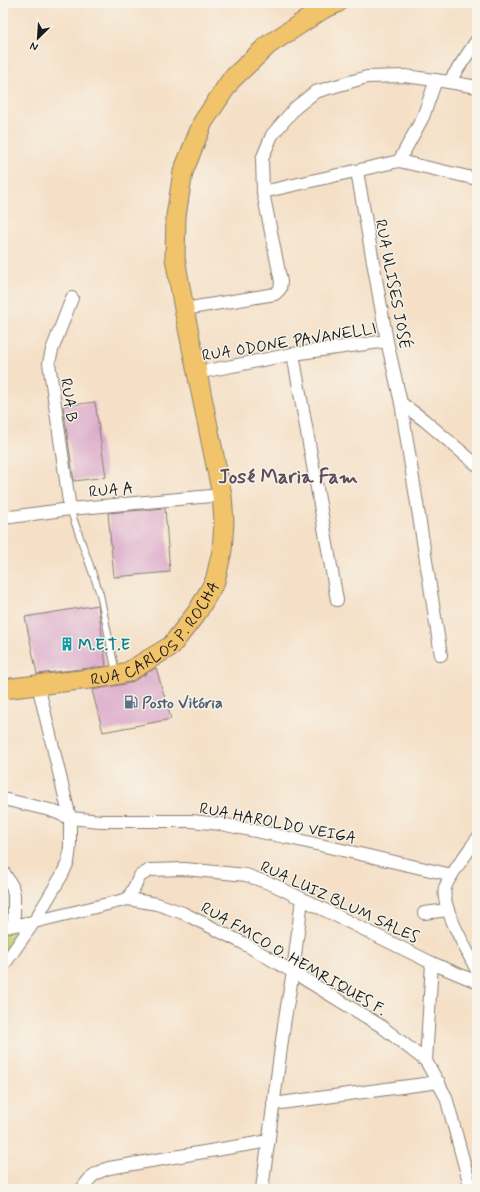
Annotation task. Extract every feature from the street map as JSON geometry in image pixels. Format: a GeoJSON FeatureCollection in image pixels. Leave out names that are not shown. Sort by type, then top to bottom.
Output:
{"type":"FeatureCollection","features":[{"type":"Feature","properties":{"kind":"main road","name":"RUA CARLOS P. ROCHA"},"geometry":{"type":"LineString","coordinates":[[3,689],[106,677],[128,672],[171,646],[198,611],[214,581],[222,551],[224,522],[222,495],[196,373],[175,258],[176,216],[183,172],[203,122],[232,80],[268,45],[323,9],[337,3]]}},
{"type":"Feature","properties":{"kind":"street"},"geometry":{"type":"LineString","coordinates":[[449,82],[477,40]]}},
{"type":"Feature","properties":{"kind":"street"},"geometry":{"type":"LineString","coordinates":[[184,309],[276,294],[280,289],[281,282],[263,192],[262,159],[272,135],[295,108],[315,92],[367,76],[405,76],[477,87]]}},
{"type":"Feature","properties":{"kind":"street"},"geometry":{"type":"LineString","coordinates":[[399,161],[423,117],[436,80]]}},
{"type":"Feature","properties":{"kind":"street"},"geometry":{"type":"LineString","coordinates":[[263,192],[399,161],[477,179]]}},
{"type":"Feature","properties":{"kind":"street","name":"RUA ULISES JOSÉ"},"geometry":{"type":"LineString","coordinates":[[357,171],[387,341],[401,403],[441,655]]}},
{"type":"Feature","properties":{"kind":"street","name":"RUA B"},"geometry":{"type":"LineString","coordinates":[[70,509],[49,363],[52,350],[72,298]]}},
{"type":"Feature","properties":{"kind":"street","name":"RUA ODONE PAVANELLI"},"geometry":{"type":"LineString","coordinates":[[196,373],[293,354],[387,341]]}},
{"type":"Feature","properties":{"kind":"street"},"geometry":{"type":"LineString","coordinates":[[293,354],[337,600]]}},
{"type":"Feature","properties":{"kind":"street"},"geometry":{"type":"LineString","coordinates":[[401,403],[424,420],[477,465]]}},
{"type":"Feature","properties":{"kind":"street","name":"RUA A"},"geometry":{"type":"LineString","coordinates":[[3,518],[70,509],[222,495]]}},
{"type":"Feature","properties":{"kind":"street"},"geometry":{"type":"LineString","coordinates":[[3,966],[34,922],[62,874],[68,862],[70,847],[70,818],[38,684]]}},
{"type":"Feature","properties":{"kind":"street","name":"RUA HAROLDO VEIGA"},"geometry":{"type":"LineString","coordinates":[[3,799],[50,810],[70,818],[101,821],[191,821],[221,824],[285,837],[452,876]]}},
{"type":"Feature","properties":{"kind":"street"},"geometry":{"type":"LineString","coordinates":[[477,839],[445,886],[444,896],[448,910],[477,971]]}},
{"type":"Feature","properties":{"kind":"street","name":"RUA LUIZ BLUM SALES"},"geometry":{"type":"LineString","coordinates":[[128,899],[140,876],[150,870],[185,869],[246,875],[274,885],[432,963],[477,982]]}},
{"type":"Feature","properties":{"kind":"street"},"geometry":{"type":"LineString","coordinates":[[3,871],[12,886],[14,895],[8,925]]}},
{"type":"Feature","properties":{"kind":"street","name":"RUA FMCO O. HEMRIQUES F."},"geometry":{"type":"LineString","coordinates":[[8,925],[34,922],[128,899],[157,904],[183,913],[243,943],[381,1026],[426,1061],[446,1097],[471,1189]]}},
{"type":"Feature","properties":{"kind":"street"},"geometry":{"type":"LineString","coordinates":[[262,1189],[302,899]]}},
{"type":"Feature","properties":{"kind":"street"},"geometry":{"type":"LineString","coordinates":[[424,914],[448,910]]}},
{"type":"Feature","properties":{"kind":"street"},"geometry":{"type":"LineString","coordinates":[[426,1061],[432,963]]}},
{"type":"Feature","properties":{"kind":"street"},"geometry":{"type":"LineString","coordinates":[[273,1104],[439,1082]]}},
{"type":"Feature","properties":{"kind":"street"},"geometry":{"type":"LineString","coordinates":[[82,1189],[90,1177],[97,1172],[109,1168],[269,1141]]}},
{"type":"Feature","properties":{"kind":"lane"},"geometry":{"type":"LineString","coordinates":[[70,509],[100,594],[116,675]]}},
{"type":"Feature","properties":{"kind":"green space"},"geometry":{"type":"Polygon","coordinates":[[[12,929],[16,935],[3,957],[3,933],[12,929]]]}},
{"type":"Feature","properties":{"kind":"building"},"geometry":{"type":"Polygon","coordinates":[[[95,402],[106,477],[74,481],[63,406],[95,402]]]}},
{"type":"Feature","properties":{"kind":"building"},"geometry":{"type":"Polygon","coordinates":[[[165,508],[170,572],[114,577],[108,513],[165,508]]]}},
{"type":"Feature","properties":{"kind":"building","name":"M.E.T.E"},"geometry":{"type":"Polygon","coordinates":[[[98,605],[106,666],[37,674],[25,617],[98,605]]]}},
{"type":"Feature","properties":{"kind":"building","name":"Posto Vitória"},"geometry":{"type":"Polygon","coordinates":[[[156,668],[171,719],[103,732],[92,690],[130,683],[156,668]]]}},
{"type":"Feature","properties":{"kind":"place","name":"M.E.T.E"},"geometry":{"type":"Point","coordinates":[67,644]}},
{"type":"Feature","properties":{"kind":"place","name":"Posto Vitória"},"geometry":{"type":"Point","coordinates":[131,702]}},
{"type":"Feature","properties":{"kind":"district","name":"José Maria Fam"},"geometry":{"type":"Point","coordinates":[288,476]}}]}
